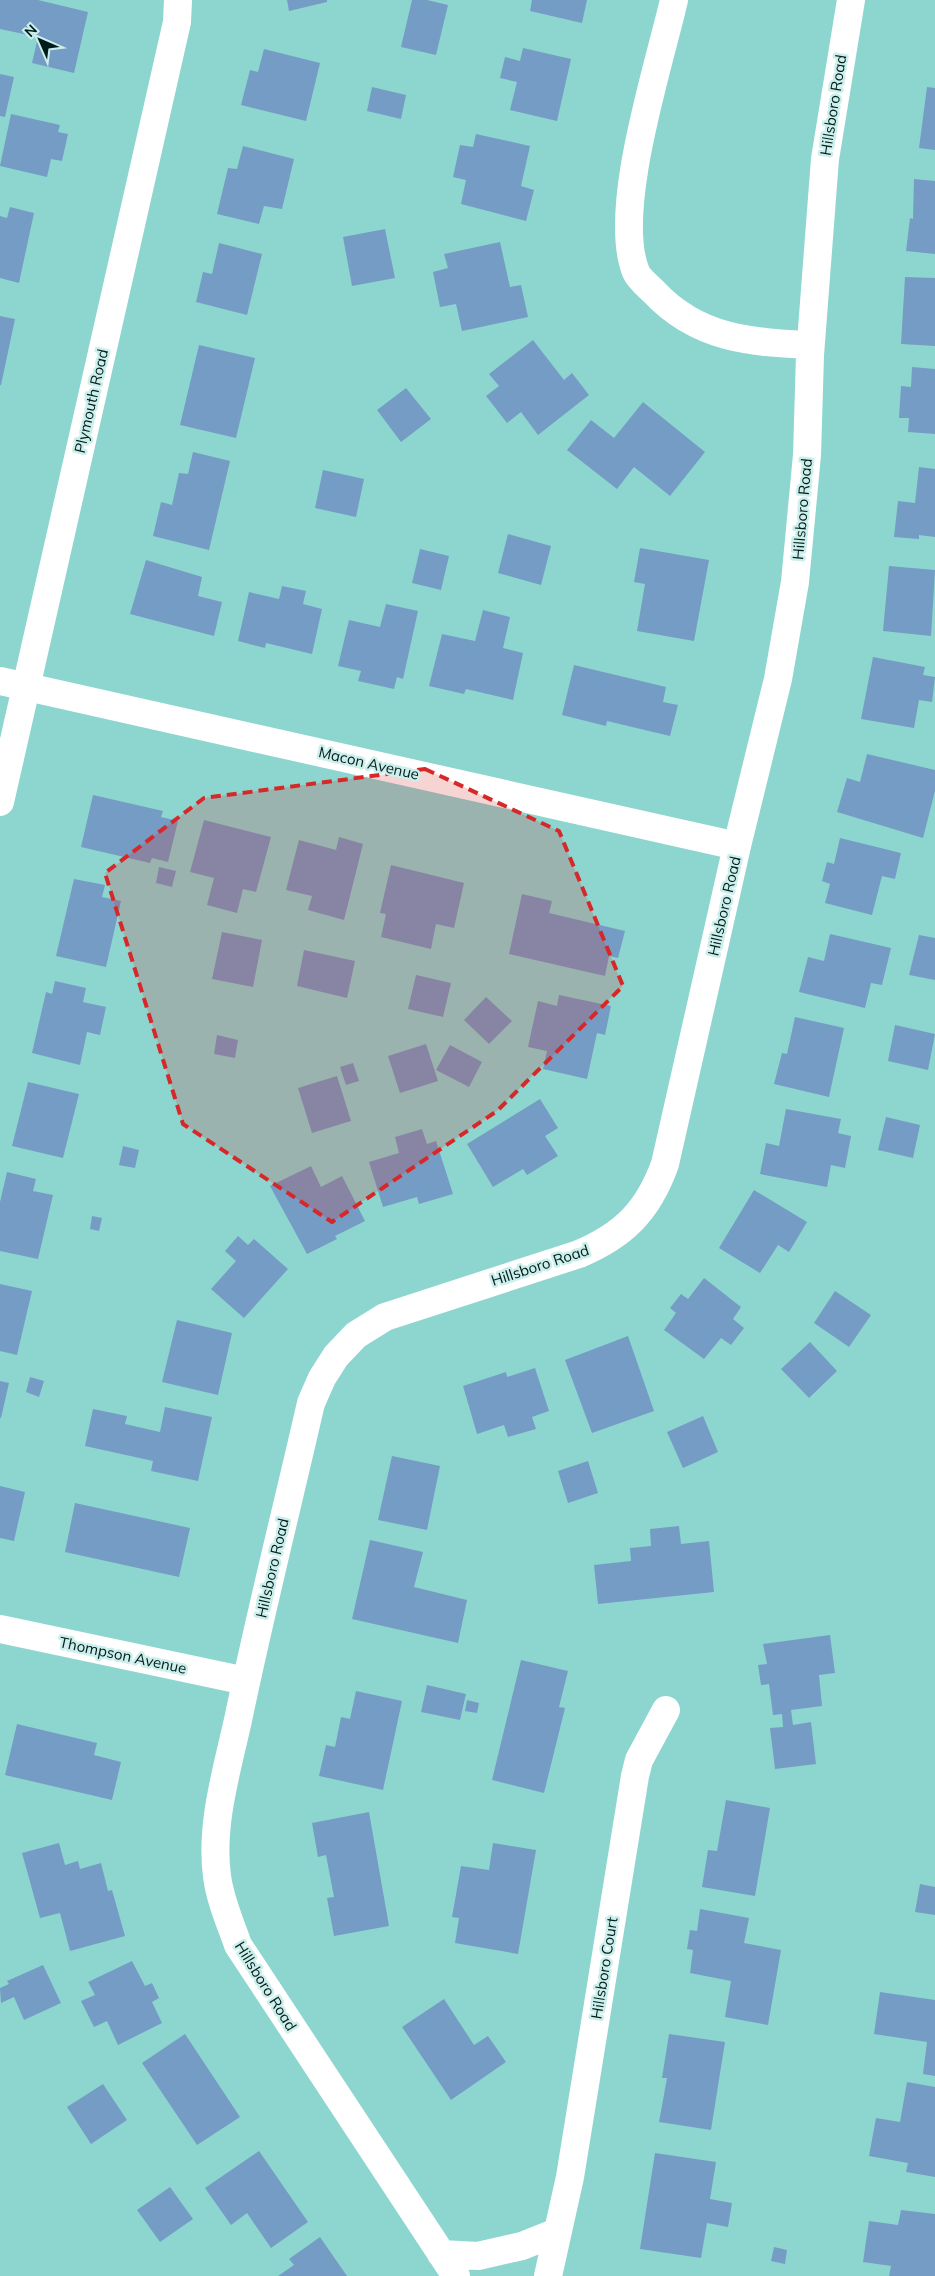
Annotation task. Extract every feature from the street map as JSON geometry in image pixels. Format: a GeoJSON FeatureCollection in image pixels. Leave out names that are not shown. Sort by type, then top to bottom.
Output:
{"type":"FeatureCollection","features":[{"type":"Feature","properties":{"kind":"street","name":"Plymouth Road"},"geometry":{"type":"LineString","coordinates":[[0,802],[177,22],[178,0]]}},
{"type":"Feature","properties":{"kind":"street"},"geometry":{"type":"LineString","coordinates":[[674,0],[645,120],[632,189],[628,245],[637,274],[664,302],[699,326],[751,342],[810,345]]}},
{"type":"Feature","properties":{"kind":"street","name":"Hillsboro Road"},"geometry":{"type":"LineString","coordinates":[[449,2265],[238,1945],[222,1900],[217,1876],[215,1844],[222,1792],[311,1403],[322,1378],[336,1356],[356,1336],[385,1317],[579,1254],[602,1244],[635,1220],[659,1180],[667,1155],[737,846],[778,679],[795,582],[807,455],[810,345],[824,158],[851,0]]}},
{"type":"Feature","properties":{"kind":"street","name":"Macon Avenue"},"geometry":{"type":"LineString","coordinates":[[0,681],[737,846]]}},
{"type":"Feature","properties":{"kind":"street","name":"Thompson Avenue"},"geometry":{"type":"LineString","coordinates":[[0,1629],[246,1681]]}},
{"type":"Feature","properties":{"kind":"street","name":"Hillsboro Court"},"geometry":{"type":"LineString","coordinates":[[548,2276],[570,2177],[635,1776],[639,1760],[666,1710]]}},
{"type":"Feature","properties":{"kind":"street"},"geometry":{"type":"LineString","coordinates":[[449,2265],[522,2246],[557,2232]]}},
{"type":"Feature","properties":{"kind":"highlighted area"},"geometry":{"type":"Polygon","coordinates":[[[425,769],[559,831],[623,986],[497,1111],[332,1222],[183,1124],[105,873],[204,798],[425,769]]]}},
{"type":"Feature","properties":{"kind":"building"},"geometry":{"type":"Polygon","coordinates":[[[0,0],[38,0],[88,12],[74,73],[32,63],[38,37],[0,29],[0,0]]]}},
{"type":"Feature","properties":{"kind":"building"},"geometry":{"type":"Polygon","coordinates":[[[287,0],[327,0],[327,2],[289,11],[287,0]]]}},
{"type":"Feature","properties":{"kind":"building"},"geometry":{"type":"Polygon","coordinates":[[[412,0],[427,0],[448,5],[436,55],[401,47],[412,0]]]}},
{"type":"Feature","properties":{"kind":"building"},"geometry":{"type":"Polygon","coordinates":[[[532,0],[587,0],[582,23],[530,11],[532,0]]]}},
{"type":"Feature","properties":{"kind":"building"},"geometry":{"type":"Polygon","coordinates":[[[523,48],[571,59],[557,121],[510,110],[517,82],[500,78],[505,57],[520,61],[523,48]]]}},
{"type":"Feature","properties":{"kind":"building"},"geometry":{"type":"Polygon","coordinates":[[[264,49],[320,63],[306,121],[241,105],[250,70],[258,72],[264,49]]]}},
{"type":"Feature","properties":{"kind":"building"},"geometry":{"type":"Polygon","coordinates":[[[0,74],[14,77],[5,117],[0,116],[0,74]]]}},
{"type":"Feature","properties":{"kind":"building"},"geometry":{"type":"Polygon","coordinates":[[[372,87],[406,95],[401,119],[367,111],[372,87]]]}},
{"type":"Feature","properties":{"kind":"building"},"geometry":{"type":"Polygon","coordinates":[[[927,87],[935,88],[935,150],[919,148],[927,87]]]}},
{"type":"Feature","properties":{"kind":"building"},"geometry":{"type":"Polygon","coordinates":[[[11,114],[60,125],[58,132],[68,134],[62,161],[51,159],[47,177],[0,166],[11,114]]]}},
{"type":"Feature","properties":{"kind":"building"},"geometry":{"type":"Polygon","coordinates":[[[476,134],[530,146],[521,186],[534,190],[526,221],[461,204],[466,180],[453,177],[460,145],[473,147],[476,134]]]}},
{"type":"Feature","properties":{"kind":"building"},"geometry":{"type":"Polygon","coordinates":[[[243,146],[294,159],[282,209],[264,206],[259,224],[217,214],[228,168],[237,169],[243,146]]]}},
{"type":"Feature","properties":{"kind":"building"},"geometry":{"type":"Polygon","coordinates":[[[914,179],[935,181],[935,254],[906,251],[910,218],[913,219],[914,179]]]}},
{"type":"Feature","properties":{"kind":"building"},"geometry":{"type":"Polygon","coordinates":[[[10,207],[34,213],[19,283],[0,278],[0,216],[7,218],[10,207]]]}},
{"type":"Feature","properties":{"kind":"building"},"geometry":{"type":"Polygon","coordinates":[[[385,229],[395,278],[352,286],[343,237],[385,229]]]}},
{"type":"Feature","properties":{"kind":"building"},"geometry":{"type":"Polygon","coordinates":[[[500,242],[510,287],[521,285],[528,317],[462,331],[456,304],[440,307],[433,272],[448,268],[444,254],[500,242]]]}},
{"type":"Feature","properties":{"kind":"building"},"geometry":{"type":"Polygon","coordinates":[[[219,243],[262,254],[247,315],[196,302],[203,272],[212,274],[219,243]]]}},
{"type":"Feature","properties":{"kind":"building"},"geometry":{"type":"Polygon","coordinates":[[[905,277],[935,278],[935,346],[901,344],[905,277]]]}},
{"type":"Feature","properties":{"kind":"building"},"geometry":{"type":"Polygon","coordinates":[[[0,316],[15,319],[1,385],[0,385],[0,316]]]}},
{"type":"Feature","properties":{"kind":"building"},"geometry":{"type":"Polygon","coordinates":[[[533,340],[564,380],[572,373],[589,395],[538,435],[521,412],[507,423],[486,396],[499,386],[489,374],[533,340]]]}},
{"type":"Feature","properties":{"kind":"building"},"geometry":{"type":"Polygon","coordinates":[[[199,345],[255,358],[236,438],[180,425],[199,345]]]}},
{"type":"Feature","properties":{"kind":"building"},"geometry":{"type":"Polygon","coordinates":[[[912,367],[935,369],[935,434],[908,432],[909,418],[899,418],[901,386],[911,387],[912,367]]]}},
{"type":"Feature","properties":{"kind":"building"},"geometry":{"type":"Polygon","coordinates":[[[406,388],[431,419],[401,442],[377,410],[406,388]]]}},
{"type":"Feature","properties":{"kind":"building"},"geometry":{"type":"Polygon","coordinates":[[[643,402],[705,452],[670,496],[634,467],[617,489],[567,450],[591,420],[614,438],[643,402]]]}},
{"type":"Feature","properties":{"kind":"building"},"geometry":{"type":"Polygon","coordinates":[[[193,452],[230,461],[209,550],[153,536],[161,502],[172,505],[179,473],[188,474],[193,452]]]}},
{"type":"Feature","properties":{"kind":"building"},"geometry":{"type":"Polygon","coordinates":[[[919,467],[935,469],[935,537],[919,535],[919,539],[894,537],[898,501],[915,503],[919,467]]]}},
{"type":"Feature","properties":{"kind":"building"},"geometry":{"type":"Polygon","coordinates":[[[323,470],[364,479],[356,517],[315,508],[323,470]]]}},
{"type":"Feature","properties":{"kind":"building"},"geometry":{"type":"Polygon","coordinates":[[[508,534],[551,546],[541,585],[498,573],[508,534]]]}},
{"type":"Feature","properties":{"kind":"building"},"geometry":{"type":"Polygon","coordinates":[[[640,548],[709,560],[694,641],[637,631],[645,584],[634,582],[640,548]]]}},
{"type":"Feature","properties":{"kind":"building"},"geometry":{"type":"Polygon","coordinates":[[[420,549],[449,556],[441,590],[412,583],[420,549]]]}},
{"type":"Feature","properties":{"kind":"building"},"geometry":{"type":"Polygon","coordinates":[[[146,560],[202,577],[198,596],[222,602],[214,636],[130,614],[146,560]]]}},
{"type":"Feature","properties":{"kind":"building"},"geometry":{"type":"Polygon","coordinates":[[[889,566],[935,570],[931,636],[883,631],[889,566]]]}},
{"type":"Feature","properties":{"kind":"building"},"geometry":{"type":"Polygon","coordinates":[[[282,586],[306,591],[303,604],[322,609],[312,654],[266,643],[265,648],[238,641],[249,592],[279,599],[282,586]]]}},
{"type":"Feature","properties":{"kind":"building"},"geometry":{"type":"Polygon","coordinates":[[[386,604],[418,611],[403,679],[397,677],[394,689],[358,681],[361,671],[338,666],[349,620],[380,627],[386,604]]]}},
{"type":"Feature","properties":{"kind":"building"},"geometry":{"type":"Polygon","coordinates":[[[483,610],[510,617],[503,648],[523,653],[513,700],[466,689],[464,694],[429,686],[442,634],[475,641],[483,610]]]}},
{"type":"Feature","properties":{"kind":"building"},"geometry":{"type":"Polygon","coordinates":[[[873,657],[925,667],[923,675],[935,677],[932,702],[919,700],[914,728],[861,719],[873,657]]]}},
{"type":"Feature","properties":{"kind":"building"},"geometry":{"type":"Polygon","coordinates":[[[574,665],[666,687],[663,702],[678,705],[670,736],[607,721],[606,726],[562,715],[574,665]]]}},
{"type":"Feature","properties":{"kind":"building"},"geometry":{"type":"Polygon","coordinates":[[[867,754],[935,770],[935,791],[923,838],[837,812],[847,778],[860,782],[867,754]]]}},
{"type":"Feature","properties":{"kind":"building"},"geometry":{"type":"Polygon","coordinates":[[[93,795],[163,811],[161,817],[178,821],[168,862],[152,858],[150,863],[81,847],[93,795]]]}},
{"type":"Feature","properties":{"kind":"building"},"geometry":{"type":"Polygon","coordinates":[[[204,820],[271,837],[256,892],[243,889],[237,913],[207,905],[214,878],[190,872],[204,820]]]}},
{"type":"Feature","properties":{"kind":"building"},"geometry":{"type":"Polygon","coordinates":[[[339,837],[363,844],[344,920],[308,910],[312,896],[286,890],[299,840],[336,850],[339,837]]]}},
{"type":"Feature","properties":{"kind":"building"},"geometry":{"type":"Polygon","coordinates":[[[840,838],[901,853],[895,879],[882,876],[872,915],[825,903],[830,884],[822,881],[827,862],[834,864],[840,838]]]}},
{"type":"Feature","properties":{"kind":"building"},"geometry":{"type":"Polygon","coordinates":[[[391,865],[464,883],[454,928],[436,924],[431,949],[381,937],[386,914],[380,913],[391,865]]]}},
{"type":"Feature","properties":{"kind":"building"},"geometry":{"type":"Polygon","coordinates":[[[159,867],[176,871],[172,887],[156,883],[159,867]]]}},
{"type":"Feature","properties":{"kind":"building"},"geometry":{"type":"Polygon","coordinates":[[[74,879],[105,885],[102,897],[121,901],[106,967],[56,956],[74,879]]]}},
{"type":"Feature","properties":{"kind":"building"},"geometry":{"type":"Polygon","coordinates":[[[522,894],[552,901],[549,913],[625,931],[618,958],[609,956],[605,976],[509,954],[522,894]]]}},
{"type":"Feature","properties":{"kind":"building"},"geometry":{"type":"Polygon","coordinates":[[[222,932],[262,940],[253,987],[212,979],[222,932]]]}},
{"type":"Feature","properties":{"kind":"building"},"geometry":{"type":"Polygon","coordinates":[[[830,934],[891,948],[882,985],[871,983],[865,1008],[799,992],[808,957],[824,961],[830,934]]]}},
{"type":"Feature","properties":{"kind":"building"},"geometry":{"type":"Polygon","coordinates":[[[919,935],[935,938],[935,980],[909,975],[919,935]]]}},
{"type":"Feature","properties":{"kind":"building"},"geometry":{"type":"Polygon","coordinates":[[[304,950],[355,961],[347,998],[297,986],[304,950]]]}},
{"type":"Feature","properties":{"kind":"building"},"geometry":{"type":"Polygon","coordinates":[[[416,975],[451,983],[443,1017],[408,1009],[416,975]]]}},
{"type":"Feature","properties":{"kind":"building"},"geometry":{"type":"Polygon","coordinates":[[[55,981],[86,988],[83,1002],[106,1007],[100,1035],[87,1032],[80,1065],[32,1053],[46,992],[52,994],[55,981]]]}},
{"type":"Feature","properties":{"kind":"building"},"geometry":{"type":"Polygon","coordinates":[[[559,995],[611,1006],[605,1035],[597,1033],[587,1079],[543,1069],[547,1051],[528,1047],[538,1001],[557,1006],[559,995]]]}},
{"type":"Feature","properties":{"kind":"building"},"geometry":{"type":"Polygon","coordinates":[[[486,997],[512,1021],[489,1044],[464,1020],[486,997]]]}},
{"type":"Feature","properties":{"kind":"building"},"geometry":{"type":"Polygon","coordinates":[[[795,1017],[844,1028],[829,1097],[774,1084],[782,1053],[787,1054],[795,1017]]]}},
{"type":"Feature","properties":{"kind":"building"},"geometry":{"type":"Polygon","coordinates":[[[895,1025],[935,1034],[928,1070],[888,1061],[895,1025]]]}},
{"type":"Feature","properties":{"kind":"building"},"geometry":{"type":"Polygon","coordinates":[[[217,1035],[238,1040],[235,1058],[214,1054],[217,1035]]]}},
{"type":"Feature","properties":{"kind":"building"},"geometry":{"type":"Polygon","coordinates":[[[426,1044],[438,1081],[400,1093],[388,1056],[426,1044]]]}},
{"type":"Feature","properties":{"kind":"building"},"geometry":{"type":"Polygon","coordinates":[[[450,1045],[482,1062],[469,1087],[436,1070],[450,1045]]]}},
{"type":"Feature","properties":{"kind":"building"},"geometry":{"type":"Polygon","coordinates":[[[353,1063],[359,1081],[346,1085],[340,1067],[353,1063]]]}},
{"type":"Feature","properties":{"kind":"building"},"geometry":{"type":"Polygon","coordinates":[[[337,1076],[351,1121],[312,1133],[298,1088],[337,1076]]]}},
{"type":"Feature","properties":{"kind":"building"},"geometry":{"type":"Polygon","coordinates":[[[28,1082],[79,1094],[63,1158],[12,1146],[28,1082]]]}},
{"type":"Feature","properties":{"kind":"building"},"geometry":{"type":"Polygon","coordinates":[[[540,1099],[558,1128],[545,1136],[558,1156],[527,1175],[523,1169],[493,1187],[467,1144],[540,1099]]]}},
{"type":"Feature","properties":{"kind":"building"},"geometry":{"type":"Polygon","coordinates":[[[786,1109],[841,1119],[838,1133],[851,1136],[845,1168],[831,1165],[827,1187],[760,1174],[766,1143],[779,1146],[786,1109]]]}},
{"type":"Feature","properties":{"kind":"building"},"geometry":{"type":"Polygon","coordinates":[[[886,1117],[920,1125],[913,1158],[878,1150],[886,1117]]]}},
{"type":"Feature","properties":{"kind":"building"},"geometry":{"type":"Polygon","coordinates":[[[422,1129],[427,1144],[436,1141],[453,1194],[419,1204],[417,1197],[383,1207],[369,1162],[399,1153],[395,1137],[422,1129]]]}},
{"type":"Feature","properties":{"kind":"building"},"geometry":{"type":"Polygon","coordinates":[[[123,1146],[139,1150],[135,1168],[119,1165],[123,1146]]]}},
{"type":"Feature","properties":{"kind":"building"},"geometry":{"type":"Polygon","coordinates":[[[311,1166],[321,1187],[342,1176],[365,1221],[335,1236],[337,1239],[307,1254],[270,1186],[311,1166]]]}},
{"type":"Feature","properties":{"kind":"building"},"geometry":{"type":"Polygon","coordinates":[[[7,1172],[36,1179],[33,1191],[53,1195],[38,1259],[0,1251],[0,1202],[7,1172]]]}},
{"type":"Feature","properties":{"kind":"building"},"geometry":{"type":"Polygon","coordinates":[[[754,1190],[807,1222],[789,1252],[778,1245],[760,1273],[719,1248],[754,1190]]]}},
{"type":"Feature","properties":{"kind":"building"},"geometry":{"type":"Polygon","coordinates":[[[92,1216],[102,1218],[99,1231],[90,1229],[92,1216]]]}},
{"type":"Feature","properties":{"kind":"building"},"geometry":{"type":"Polygon","coordinates":[[[238,1236],[248,1245],[254,1239],[288,1269],[244,1318],[211,1289],[236,1261],[225,1251],[238,1236]]]}},
{"type":"Feature","properties":{"kind":"building"},"geometry":{"type":"Polygon","coordinates":[[[704,1278],[741,1307],[733,1319],[744,1328],[731,1345],[721,1338],[704,1359],[664,1330],[676,1313],[670,1308],[681,1294],[688,1299],[704,1278]]]}},
{"type":"Feature","properties":{"kind":"building"},"geometry":{"type":"Polygon","coordinates":[[[0,1284],[32,1291],[17,1355],[0,1351],[0,1284]]]}},
{"type":"Feature","properties":{"kind":"building"},"geometry":{"type":"Polygon","coordinates":[[[835,1291],[871,1315],[849,1347],[814,1323],[835,1291]]]}},
{"type":"Feature","properties":{"kind":"building"},"geometry":{"type":"Polygon","coordinates":[[[177,1320],[232,1333],[218,1395],[162,1382],[177,1320]]]}},
{"type":"Feature","properties":{"kind":"building"},"geometry":{"type":"Polygon","coordinates":[[[628,1336],[654,1411],[592,1433],[565,1360],[628,1336]]]}},
{"type":"Feature","properties":{"kind":"building"},"geometry":{"type":"Polygon","coordinates":[[[810,1342],[837,1371],[809,1398],[781,1369],[810,1342]]]}},
{"type":"Feature","properties":{"kind":"building"},"geometry":{"type":"Polygon","coordinates":[[[535,1368],[549,1411],[532,1417],[536,1429],[508,1437],[504,1425],[477,1434],[463,1386],[506,1372],[507,1377],[535,1368]]]}},
{"type":"Feature","properties":{"kind":"building"},"geometry":{"type":"Polygon","coordinates":[[[30,1377],[44,1381],[39,1397],[26,1392],[30,1377]]]}},
{"type":"Feature","properties":{"kind":"building"},"geometry":{"type":"Polygon","coordinates":[[[0,1381],[9,1383],[1,1418],[0,1418],[0,1381]]]}},
{"type":"Feature","properties":{"kind":"building"},"geometry":{"type":"Polygon","coordinates":[[[165,1407],[212,1417],[198,1481],[151,1471],[153,1461],[85,1446],[93,1409],[127,1416],[125,1424],[160,1432],[165,1407]]]}},
{"type":"Feature","properties":{"kind":"building"},"geometry":{"type":"Polygon","coordinates":[[[703,1416],[718,1452],[683,1468],[667,1432],[703,1416]]]}},
{"type":"Feature","properties":{"kind":"building"},"geometry":{"type":"Polygon","coordinates":[[[392,1456],[440,1466],[427,1530],[378,1520],[392,1456]]]}},
{"type":"Feature","properties":{"kind":"building"},"geometry":{"type":"Polygon","coordinates":[[[588,1461],[598,1493],[568,1503],[558,1471],[588,1461]]]}},
{"type":"Feature","properties":{"kind":"building"},"geometry":{"type":"Polygon","coordinates":[[[0,1486],[25,1492],[14,1541],[0,1538],[0,1486]]]}},
{"type":"Feature","properties":{"kind":"building"},"geometry":{"type":"Polygon","coordinates":[[[75,1503],[190,1528],[179,1577],[65,1552],[75,1503]]]}},
{"type":"Feature","properties":{"kind":"building"},"geometry":{"type":"Polygon","coordinates":[[[679,1526],[681,1544],[709,1541],[714,1592],[598,1604],[594,1565],[631,1561],[630,1548],[651,1546],[650,1529],[679,1526]]]}},
{"type":"Feature","properties":{"kind":"building"},"geometry":{"type":"Polygon","coordinates":[[[370,1540],[423,1552],[414,1587],[467,1600],[458,1643],[352,1619],[370,1540]]]}},
{"type":"Feature","properties":{"kind":"building"},"geometry":{"type":"Polygon","coordinates":[[[830,1635],[835,1673],[819,1675],[822,1706],[791,1710],[793,1725],[811,1722],[816,1764],[775,1769],[770,1728],[783,1727],[782,1714],[773,1715],[769,1684],[761,1685],[758,1665],[767,1664],[763,1644],[830,1635]]]}},
{"type":"Feature","properties":{"kind":"building"},"geometry":{"type":"Polygon","coordinates":[[[521,1660],[568,1671],[559,1707],[565,1708],[544,1793],[492,1780],[521,1660]]]}},
{"type":"Feature","properties":{"kind":"building"},"geometry":{"type":"Polygon","coordinates":[[[427,1685],[466,1694],[460,1720],[421,1712],[427,1685]]]}},
{"type":"Feature","properties":{"kind":"building"},"geometry":{"type":"Polygon","coordinates":[[[356,1691],[402,1701],[383,1790],[319,1776],[326,1745],[335,1747],[341,1717],[350,1719],[356,1691]]]}},
{"type":"Feature","properties":{"kind":"building"},"geometry":{"type":"Polygon","coordinates":[[[467,1700],[479,1703],[477,1713],[465,1711],[467,1700]]]}},
{"type":"Feature","properties":{"kind":"building"},"geometry":{"type":"Polygon","coordinates":[[[17,1724],[97,1743],[94,1755],[121,1762],[112,1800],[5,1775],[17,1724]]]}},
{"type":"Feature","properties":{"kind":"building"},"geometry":{"type":"Polygon","coordinates":[[[726,1800],[770,1808],[755,1896],[702,1887],[708,1850],[717,1851],[726,1800]]]}},
{"type":"Feature","properties":{"kind":"building"},"geometry":{"type":"Polygon","coordinates":[[[369,1812],[389,1926],[334,1936],[327,1898],[334,1897],[326,1855],[318,1857],[312,1823],[369,1812]]]}},
{"type":"Feature","properties":{"kind":"building"},"geometry":{"type":"Polygon","coordinates":[[[59,1843],[65,1865],[78,1861],[80,1869],[101,1863],[108,1891],[112,1890],[125,1936],[70,1951],[60,1913],[40,1918],[22,1853],[59,1843]]]}},
{"type":"Feature","properties":{"kind":"building"},"geometry":{"type":"Polygon","coordinates":[[[493,1843],[536,1850],[518,1954],[455,1943],[459,1918],[452,1917],[461,1866],[489,1870],[493,1843]]]}},
{"type":"Feature","properties":{"kind":"building"},"geometry":{"type":"Polygon","coordinates":[[[920,1884],[935,1887],[935,1915],[915,1912],[920,1884]]]}},
{"type":"Feature","properties":{"kind":"building"},"geometry":{"type":"Polygon","coordinates":[[[700,1909],[749,1918],[744,1943],[781,1950],[768,2025],[725,2017],[731,1981],[690,1973],[693,1950],[687,1949],[690,1930],[697,1931],[700,1909]]]}},
{"type":"Feature","properties":{"kind":"building"},"geometry":{"type":"Polygon","coordinates":[[[132,1961],[145,1986],[152,1983],[159,1998],[152,2002],[162,2023],[118,2045],[107,2021],[94,2027],[81,2001],[95,1995],[88,1982],[132,1961]]]}},
{"type":"Feature","properties":{"kind":"building"},"geometry":{"type":"Polygon","coordinates":[[[43,1965],[61,2003],[24,2020],[14,1997],[1,2003],[0,1988],[9,1984],[7,1981],[43,1965]]]}},
{"type":"Feature","properties":{"kind":"building"},"geometry":{"type":"Polygon","coordinates":[[[880,1992],[935,2000],[935,2076],[923,2074],[927,2042],[874,2034],[880,1992]]]}},
{"type":"Feature","properties":{"kind":"building"},"geometry":{"type":"Polygon","coordinates":[[[444,1999],[474,2045],[488,2036],[506,2062],[451,2100],[402,2027],[444,1999]]]}},
{"type":"Feature","properties":{"kind":"building"},"geometry":{"type":"Polygon","coordinates":[[[185,2034],[240,2117],[197,2145],[142,2063],[185,2034]]]}},
{"type":"Feature","properties":{"kind":"building"},"geometry":{"type":"Polygon","coordinates":[[[669,2034],[725,2042],[711,2130],[659,2122],[667,2078],[662,2078],[669,2034]]]}},
{"type":"Feature","properties":{"kind":"building"},"geometry":{"type":"Polygon","coordinates":[[[907,2082],[935,2087],[935,2177],[906,2172],[908,2163],[869,2156],[876,2118],[900,2122],[907,2082]]]}},
{"type":"Feature","properties":{"kind":"building"},"geometry":{"type":"Polygon","coordinates":[[[103,2084],[127,2120],[91,2144],[67,2107],[103,2084]]]}},
{"type":"Feature","properties":{"kind":"building"},"geometry":{"type":"Polygon","coordinates":[[[259,2151],[308,2222],[271,2248],[247,2213],[231,2225],[205,2188],[259,2151]]]}},
{"type":"Feature","properties":{"kind":"building"},"geometry":{"type":"Polygon","coordinates":[[[655,2153],[716,2162],[710,2199],[732,2203],[728,2227],[707,2223],[701,2258],[640,2249],[655,2153]]]}},
{"type":"Feature","properties":{"kind":"building"},"geometry":{"type":"Polygon","coordinates":[[[170,2187],[193,2219],[160,2242],[137,2210],[170,2187]]]}},
{"type":"Feature","properties":{"kind":"building"},"geometry":{"type":"Polygon","coordinates":[[[901,2210],[935,2214],[935,2276],[889,2276],[891,2266],[863,2262],[869,2221],[898,2225],[901,2210]]]}},
{"type":"Feature","properties":{"kind":"building"},"geometry":{"type":"Polygon","coordinates":[[[320,2237],[347,2276],[278,2276],[294,2265],[289,2259],[320,2237]]]}},
{"type":"Feature","properties":{"kind":"building"},"geometry":{"type":"Polygon","coordinates":[[[774,2247],[787,2250],[785,2264],[771,2261],[774,2247]]]}}]}
